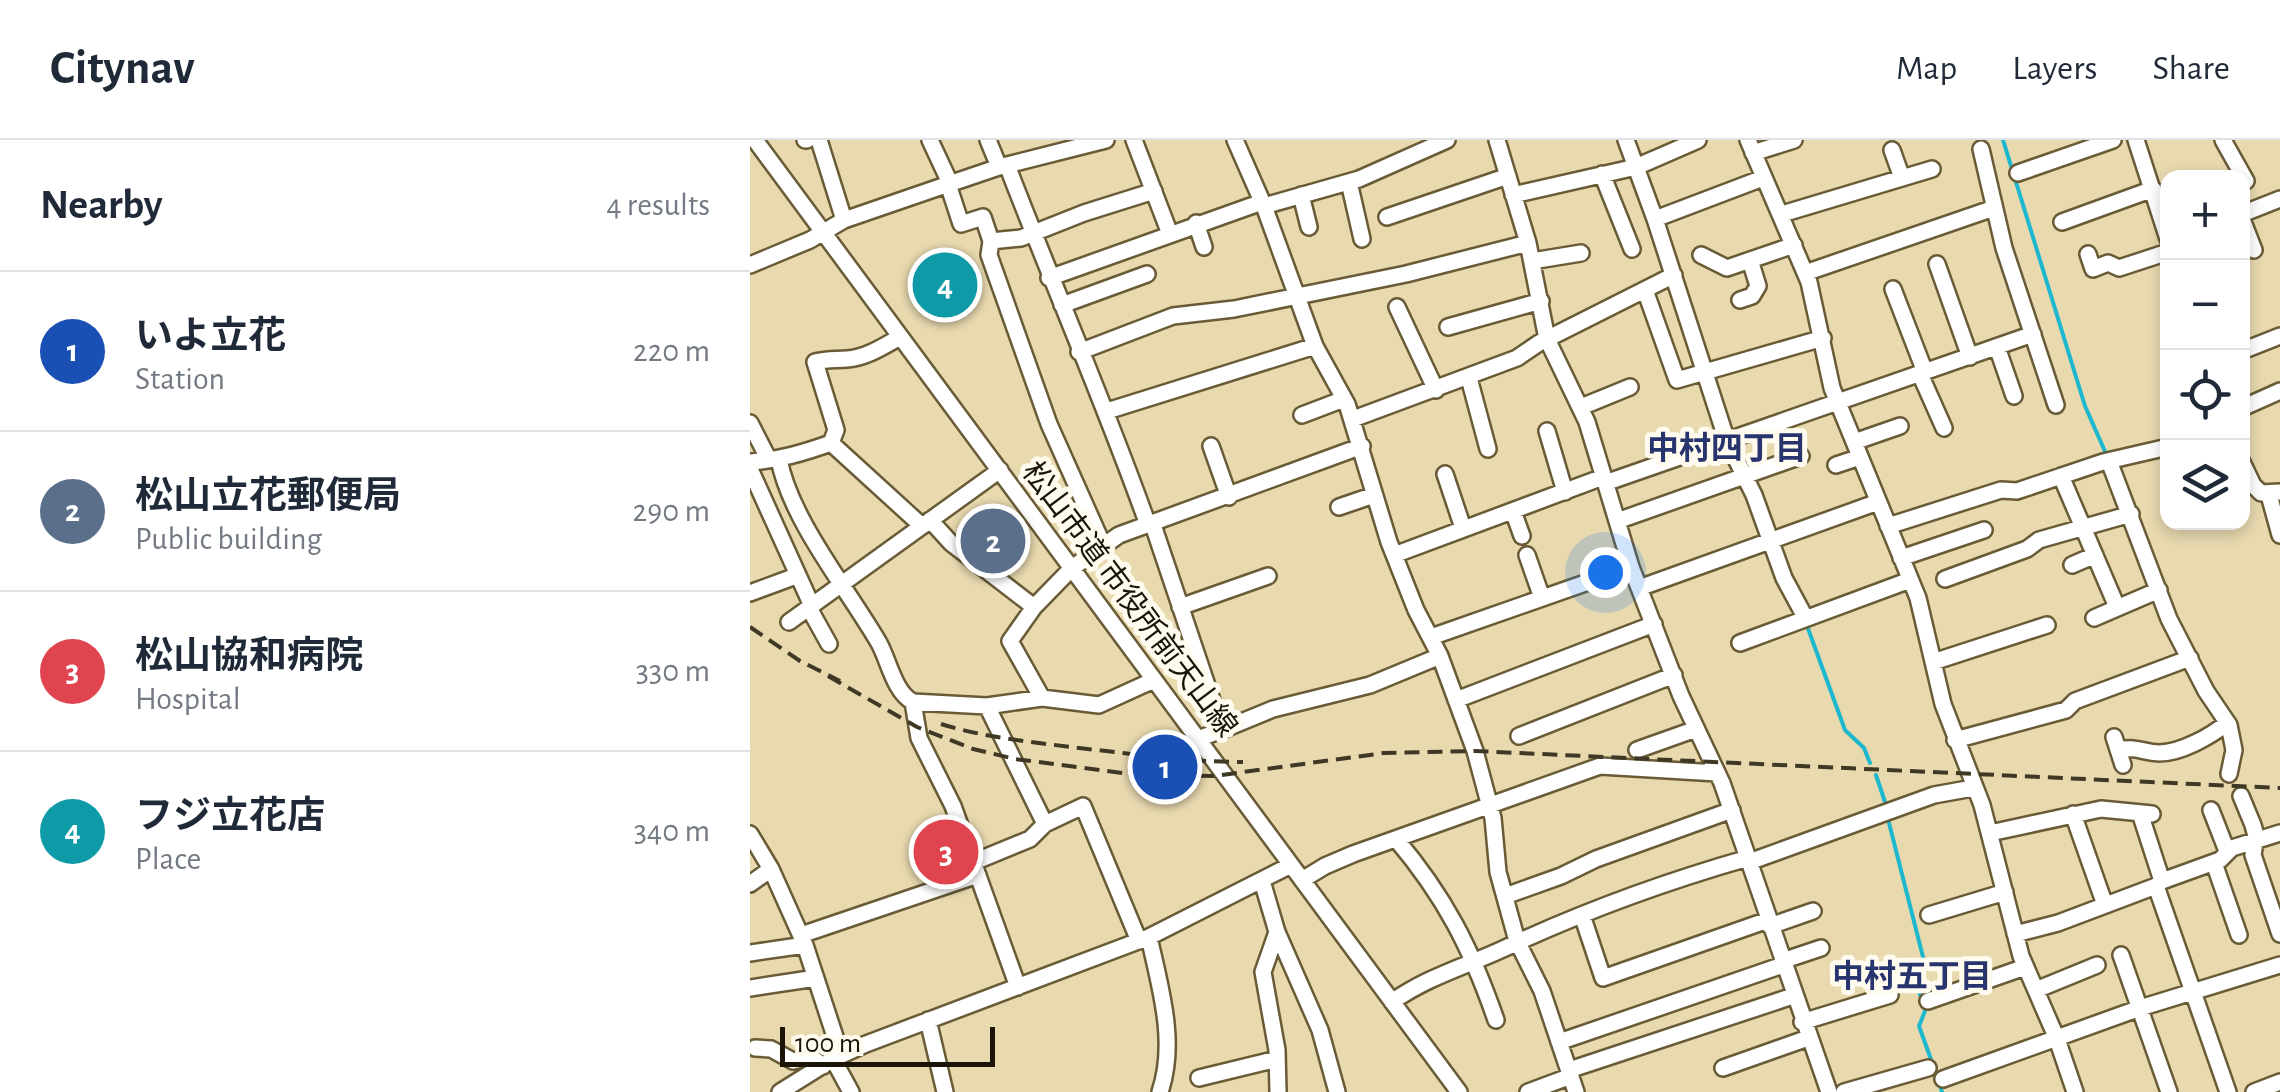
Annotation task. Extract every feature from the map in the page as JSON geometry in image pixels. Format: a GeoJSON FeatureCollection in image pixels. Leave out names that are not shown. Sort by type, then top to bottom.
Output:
{"type":"FeatureCollection","features":[{"type":"Feature","properties":{"kind":"street","name":"松山市道 市役所前天山線"},"geometry":{"type":"LineString","coordinates":[[755,140],[1459,1092]]}},
{"type":"Feature","properties":{"kind":"street"},"geometry":{"type":"LineString","coordinates":[[820,140],[844,220]]}},
{"type":"Feature","properties":{"kind":"street"},"geometry":{"type":"LineString","coordinates":[[930,140],[961,224],[983,217],[991,240],[989,255],[1036,392],[1104,544]]}},
{"type":"Feature","properties":{"kind":"street"},"geometry":{"type":"LineString","coordinates":[[988,140],[1033,234],[1079,352],[1107,411],[1222,730]]}},
{"type":"Feature","properties":{"kind":"street"},"geometry":{"type":"LineString","coordinates":[[750,265],[844,220],[1003,166],[1106,140]]}},
{"type":"Feature","properties":{"kind":"street"},"geometry":{"type":"LineString","coordinates":[[1134,140],[1170,234]]}},
{"type":"Feature","properties":{"kind":"street"},"geometry":{"type":"LineString","coordinates":[[1235,140],[1315,346],[1353,419],[1394,556],[1456,700],[1490,807],[1498,872],[1518,941],[1542,991],[1572,1079]]}},
{"type":"Feature","properties":{"kind":"street"},"geometry":{"type":"LineString","coordinates":[[1049,278],[1196,224],[1349,182],[1447,140]]}},
{"type":"Feature","properties":{"kind":"street"},"geometry":{"type":"LineString","coordinates":[[1497,140],[1528,243],[1547,339],[1581,408],[1631,567],[1732,810],[1824,1091]]}},
{"type":"Feature","properties":{"kind":"street"},"geometry":{"type":"LineString","coordinates":[[1626,140],[1656,219],[1727,441],[1804,618]]}},
{"type":"Feature","properties":{"kind":"street"},"geometry":{"type":"LineString","coordinates":[[1514,195],[1636,167],[1698,140]]}},
{"type":"Feature","properties":{"kind":"street"},"geometry":{"type":"LineString","coordinates":[[1794,140],[1751,147],[1805,272],[1838,403],[1918,598],[1955,740],[1990,832],[2025,967],[2076,1092]]}},
{"type":"Feature","properties":{"kind":"street"},"geometry":{"type":"LineString","coordinates":[[2018,172],[2064,148],[2114,140]]}},
{"type":"Feature","properties":{"kind":"street"},"geometry":{"type":"LineString","coordinates":[[2062,222],[2158,189],[2136,140]]}},
{"type":"Feature","properties":{"kind":"street"},"geometry":{"type":"LineString","coordinates":[[2222,140],[2240,170]]}},
{"type":"Feature","properties":{"kind":"street"},"geometry":{"type":"LineString","coordinates":[[1982,148],[1994,208],[2056,405]]}},
{"type":"Feature","properties":{"kind":"street"},"geometry":{"type":"LineString","coordinates":[[1892,150],[1902,178]]}},
{"type":"Feature","properties":{"kind":"street"},"geometry":{"type":"LineString","coordinates":[[1782,214],[1932,169]]}},
{"type":"Feature","properties":{"kind":"street"},"geometry":{"type":"LineString","coordinates":[[1602,174],[1632,249]]}},
{"type":"Feature","properties":{"kind":"street"},"geometry":{"type":"LineString","coordinates":[[1387,217],[1508,176]]}},
{"type":"Feature","properties":{"kind":"street"},"geometry":{"type":"LineString","coordinates":[[1656,219],[1763,178]]}},
{"type":"Feature","properties":{"kind":"street"},"geometry":{"type":"LineString","coordinates":[[1349,182],[1362,239]]}},
{"type":"Feature","properties":{"kind":"street"},"geometry":{"type":"LineString","coordinates":[[991,240],[1033,234],[1084,212],[1154,192]]}},
{"type":"Feature","properties":{"kind":"street"},"geometry":{"type":"LineString","coordinates":[[1301,196],[1309,228]]}},
{"type":"Feature","properties":{"kind":"street"},"geometry":{"type":"LineString","coordinates":[[2250,213],[2280,200]]}},
{"type":"Feature","properties":{"kind":"street"},"geometry":{"type":"LineString","coordinates":[[1805,272],[1994,208]]}},
{"type":"Feature","properties":{"kind":"street"},"geometry":{"type":"LineString","coordinates":[[1196,224],[1204,248]]}},
{"type":"Feature","properties":{"kind":"street"},"geometry":{"type":"LineString","coordinates":[[2250,239],[2254,250]]}},
{"type":"Feature","properties":{"kind":"street"},"geometry":{"type":"LineString","coordinates":[[1079,352],[1174,316],[1234,310],[1406,274],[1528,243]]}},
{"type":"Feature","properties":{"kind":"street"},"geometry":{"type":"LineString","coordinates":[[1701,255],[1727,268],[1794,245]]}},
{"type":"Feature","properties":{"kind":"street"},"geometry":{"type":"LineString","coordinates":[[1532,261],[1581,253]]}},
{"type":"Feature","properties":{"kind":"street"},"geometry":{"type":"LineString","coordinates":[[2088,254],[2093,268],[2108,264],[2120,268],[2160,255]]}},
{"type":"Feature","properties":{"kind":"street"},"geometry":{"type":"LineString","coordinates":[[1740,300],[1752,296],[1758,286],[1750,260]]}},
{"type":"Feature","properties":{"kind":"street"},"geometry":{"type":"LineString","coordinates":[[1936,264],[1970,357]]}},
{"type":"Feature","properties":{"kind":"street"},"geometry":{"type":"LineString","coordinates":[[1062,306],[1146,274]]}},
{"type":"Feature","properties":{"kind":"street"},"geometry":{"type":"LineString","coordinates":[[1353,419],[1518,358],[1547,339],[1674,275]]}},
{"type":"Feature","properties":{"kind":"street"},"geometry":{"type":"LineString","coordinates":[[1893,289],[1944,428]]}},
{"type":"Feature","properties":{"kind":"street"},"geometry":{"type":"LineString","coordinates":[[1645,290],[1678,380],[1823,338]]}},
{"type":"Feature","properties":{"kind":"street"},"geometry":{"type":"LineString","coordinates":[[1448,328],[1541,302]]}},
{"type":"Feature","properties":{"kind":"street"},"geometry":{"type":"LineString","coordinates":[[1396,307],[1436,390]]}},
{"type":"Feature","properties":{"kind":"street"},"geometry":{"type":"LineString","coordinates":[[1394,556],[1565,492],[1727,441],[2033,334]]}},
{"type":"Feature","properties":{"kind":"street"},"geometry":{"type":"LineString","coordinates":[[2245,350],[2280,336]]}},
{"type":"Feature","properties":{"kind":"street"},"geometry":{"type":"LineString","coordinates":[[829,644],[750,465],[786,459],[831,443],[836,430],[815,362],[832,358],[850,360],[900,337]]}},
{"type":"Feature","properties":{"kind":"street"},"geometry":{"type":"LineString","coordinates":[[1107,411],[1315,346]]}},
{"type":"Feature","properties":{"kind":"street"},"geometry":{"type":"LineString","coordinates":[[1997,347],[2014,396]]}},
{"type":"Feature","properties":{"kind":"street"},"geometry":{"type":"LineString","coordinates":[[1469,378],[1488,449]]}},
{"type":"Feature","properties":{"kind":"street"},"geometry":{"type":"LineString","coordinates":[[1581,408],[1630,387]]}},
{"type":"Feature","properties":{"kind":"street"},"geometry":{"type":"LineString","coordinates":[[2250,404],[2280,390]]}},
{"type":"Feature","properties":{"kind":"street"},"geometry":{"type":"LineString","coordinates":[[1302,415],[1344,399]]}},
{"type":"Feature","properties":{"kind":"street"},"geometry":{"type":"LineString","coordinates":[[750,423],[774,458],[799,514],[882,647],[904,697],[913,702],[986,706],[1042,698],[1099,705],[1154,680]]}},
{"type":"Feature","properties":{"kind":"street"},"geometry":{"type":"LineString","coordinates":[[1836,465],[1900,426]]}},
{"type":"Feature","properties":{"kind":"street"},"geometry":{"type":"LineString","coordinates":[[1547,431],[1565,492]]}},
{"type":"Feature","properties":{"kind":"street"},"geometry":{"type":"LineString","coordinates":[[831,443],[1034,606]]}},
{"type":"Feature","properties":{"kind":"street"},"geometry":{"type":"LineString","coordinates":[[1213,445],[1229,496]]}},
{"type":"Feature","properties":{"kind":"street"},"geometry":{"type":"LineString","coordinates":[[1042,698],[1010,641],[1034,606],[1072,568],[1119,535],[1362,446]]}},
{"type":"Feature","properties":{"kind":"street"},"geometry":{"type":"LineString","coordinates":[[1888,526],[2002,490],[2017,491],[2109,460],[2160,448]]}},
{"type":"Feature","properties":{"kind":"street"},"geometry":{"type":"LineString","coordinates":[[1617,521],[1802,456]]}},
{"type":"Feature","properties":{"kind":"street"},"geometry":{"type":"LineString","coordinates":[[2109,460],[2169,619],[2233,735],[2229,774]]}},
{"type":"Feature","properties":{"kind":"street"},"geometry":{"type":"LineString","coordinates":[[789,622],[1000,470]]}},
{"type":"Feature","properties":{"kind":"street"},"geometry":{"type":"LineString","coordinates":[[1445,474],[1463,528]]}},
{"type":"Feature","properties":{"kind":"street"},"geometry":{"type":"LineString","coordinates":[[2061,476],[2118,607]]}},
{"type":"Feature","properties":{"kind":"street"},"geometry":{"type":"LineString","coordinates":[[2250,479],[2261,494],[2275,493]]}},
{"type":"Feature","properties":{"kind":"street"},"geometry":{"type":"LineString","coordinates":[[2275,493],[2268,501],[2280,535]]}},
{"type":"Feature","properties":{"kind":"street"},"geometry":{"type":"LineString","coordinates":[[1339,508],[1374,495]]}},
{"type":"Feature","properties":{"kind":"street"},"geometry":{"type":"LineString","coordinates":[[1640,588],[1878,502]]}},
{"type":"Feature","properties":{"kind":"street"},"geometry":{"type":"LineString","coordinates":[[1513,511],[1522,536]]}},
{"type":"Feature","properties":{"kind":"street"},"geometry":{"type":"LineString","coordinates":[[1945,578],[2026,549],[2039,540],[2131,514]]}},
{"type":"Feature","properties":{"kind":"street"},"geometry":{"type":"LineString","coordinates":[[1901,558],[1984,530]]}},
{"type":"Feature","properties":{"kind":"street"},"geometry":{"type":"LineString","coordinates":[[1956,540],[1966,571]]}},
{"type":"Feature","properties":{"kind":"street"},"geometry":{"type":"LineString","coordinates":[[1526,554],[1542,598]]}},
{"type":"Feature","properties":{"kind":"street"},"geometry":{"type":"LineString","coordinates":[[2072,566],[2095,555]]}},
{"type":"Feature","properties":{"kind":"street"},"geometry":{"type":"LineString","coordinates":[[1431,637],[1631,567]]}},
{"type":"Feature","properties":{"kind":"street"},"geometry":{"type":"LineString","coordinates":[[750,593],[796,576]]}},
{"type":"Feature","properties":{"kind":"street"},"geometry":{"type":"LineString","coordinates":[[1180,606],[1268,576]]}},
{"type":"Feature","properties":{"kind":"street"},"geometry":{"type":"LineString","coordinates":[[1740,643],[1910,580]]}},
{"type":"Feature","properties":{"kind":"street"},"geometry":{"type":"LineString","coordinates":[[2094,618],[2158,590]]}},
{"type":"Feature","properties":{"kind":"street"},"geometry":{"type":"LineString","coordinates":[[1456,700],[1654,624]]}},
{"type":"Feature","properties":{"kind":"street"},"geometry":{"type":"LineString","coordinates":[[1933,662],[2046,625]]}},
{"type":"Feature","properties":{"kind":"street"},"geometry":{"type":"LineString","coordinates":[[1198,739],[1273,709],[1370,685],[1440,656]]}},
{"type":"Feature","properties":{"kind":"street"},"geometry":{"type":"LineString","coordinates":[[1955,740],[2066,710],[2076,701],[2190,658]]}},
{"type":"Feature","properties":{"kind":"street"},"geometry":{"type":"LineString","coordinates":[[1519,736],[1674,675]]}},
{"type":"Feature","properties":{"kind":"street"},"geometry":{"type":"LineString","coordinates":[[913,702],[919,738],[953,806],[1018,987]]}},
{"type":"Feature","properties":{"kind":"street"},"geometry":{"type":"LineString","coordinates":[[986,706],[1045,824]]}},
{"type":"Feature","properties":{"kind":"street"},"geometry":{"type":"LineString","coordinates":[[2118,751],[2142,748],[2163,753],[2180,739],[2207,737],[2227,723]]}},
{"type":"Feature","properties":{"kind":"street"},"geometry":{"type":"LineString","coordinates":[[1637,750],[1696,730]]}},
{"type":"Feature","properties":{"kind":"street"},"geometry":{"type":"LineString","coordinates":[[1302,880],[1324,866],[1600,766],[1717,773]]}},
{"type":"Feature","properties":{"kind":"street"},"geometry":{"type":"LineString","coordinates":[[1392,1002],[1417,984],[1661,883],[1748,860],[1934,795],[1973,788]]}},
{"type":"Feature","properties":{"kind":"street"},"geometry":{"type":"LineString","coordinates":[[2241,796],[2254,825],[2253,855],[2280,931]]}},
{"type":"Feature","properties":{"kind":"street"},"geometry":{"type":"LineString","coordinates":[[750,953],[803,940],[976,868],[1030,839],[1045,824],[1083,806],[1144,938],[1163,998],[1169,1066],[1160,1092]]}},
{"type":"Feature","properties":{"kind":"street"},"geometry":{"type":"LineString","coordinates":[[1990,832],[2101,809],[2146,814],[2159,883],[2228,1092]]}},
{"type":"Feature","properties":{"kind":"street"},"geometry":{"type":"LineString","coordinates":[[1505,896],[1732,810]]}},
{"type":"Feature","properties":{"kind":"street"},"geometry":{"type":"LineString","coordinates":[[2212,810],[2227,851]]}},
{"type":"Feature","properties":{"kind":"street"},"geometry":{"type":"LineString","coordinates":[[2072,814],[2105,904]]}},
{"type":"Feature","properties":{"kind":"street"},"geometry":{"type":"LineString","coordinates":[[2015,934],[2058,923],[2220,860],[2227,851],[2280,833]]}},
{"type":"Feature","properties":{"kind":"street"},"geometry":{"type":"LineString","coordinates":[[750,834],[771,869],[803,940],[816,978],[832,1060],[851,1092]]}},
{"type":"Feature","properties":{"kind":"street"},"geometry":{"type":"LineString","coordinates":[[1396,839],[1434,885],[1475,959],[1496,1020]]}},
{"type":"Feature","properties":{"kind":"street"},"geometry":{"type":"LineString","coordinates":[[2214,862],[2240,935]]}},
{"type":"Feature","properties":{"kind":"street"},"geometry":{"type":"LineString","coordinates":[[780,1092],[832,1060],[1144,938],[1291,865]]}},
{"type":"Feature","properties":{"kind":"street"},"geometry":{"type":"LineString","coordinates":[[750,884],[771,869]]}},
{"type":"Feature","properties":{"kind":"street"},"geometry":{"type":"LineString","coordinates":[[1262,882],[1277,932],[1320,1030],[1337,1092]]}},
{"type":"Feature","properties":{"kind":"street"},"geometry":{"type":"LineString","coordinates":[[1929,915],[2004,892]]}},
{"type":"Feature","properties":{"kind":"street"},"geometry":{"type":"LineString","coordinates":[[1582,915],[1603,978],[1813,911]]}},
{"type":"Feature","properties":{"kind":"street"},"geometry":{"type":"LineString","coordinates":[[1277,932],[1263,972],[1277,1058],[1278,1092]]}},
{"type":"Feature","properties":{"kind":"street"},"geometry":{"type":"LineString","coordinates":[[1560,1042],[1821,948]]}},
{"type":"Feature","properties":{"kind":"street"},"geometry":{"type":"LineString","coordinates":[[2121,954],[2169,1092]]}},
{"type":"Feature","properties":{"kind":"street"},"geometry":{"type":"LineString","coordinates":[[2036,990],[2097,965]]}},
{"type":"Feature","properties":{"kind":"street"},"geometry":{"type":"LineString","coordinates":[[1943,1079],[2140,1008],[2280,965]]}},
{"type":"Feature","properties":{"kind":"street"},"geometry":{"type":"LineString","coordinates":[[1928,1001],[2025,967]]}},
{"type":"Feature","properties":{"kind":"street"},"geometry":{"type":"LineString","coordinates":[[750,988],[816,978]]}},
{"type":"Feature","properties":{"kind":"street"},"geometry":{"type":"LineString","coordinates":[[1802,1022],[1890,994]]}},
{"type":"Feature","properties":{"kind":"street"},"geometry":{"type":"LineString","coordinates":[[1528,1092],[1793,996]]}},
{"type":"Feature","properties":{"kind":"street"},"geometry":{"type":"LineString","coordinates":[[928,1020],[944,1092]]}},
{"type":"Feature","properties":{"kind":"street"},"geometry":{"type":"LineString","coordinates":[[1723,1068],[1808,1038]]}},
{"type":"Feature","properties":{"kind":"street"},"geometry":{"type":"LineString","coordinates":[[756,1048],[771,1050],[793,1061],[811,1057],[832,1060]]}},
{"type":"Feature","properties":{"kind":"street"},"geometry":{"type":"LineString","coordinates":[[1200,1078],[1277,1058]]}},
{"type":"Feature","properties":{"kind":"street"},"geometry":{"type":"LineString","coordinates":[[1844,1092],[1928,1068]]}},
{"type":"Feature","properties":{"kind":"street"},"geometry":{"type":"LineString","coordinates":[[2254,1092],[2280,1082]]}},
{"type":"Feature","properties":{"kind":"waterway"},"geometry":{"type":"LineString","coordinates":[[2003,140],[2085,406],[2107,456]]}},
{"type":"Feature","properties":{"kind":"waterway"},"geometry":{"type":"LineString","coordinates":[[1806,623],[1845,730],[1864,748],[1870,763]]}},
{"type":"Feature","properties":{"kind":"waterway"},"geometry":{"type":"LineString","coordinates":[[1876,775],[1886,805]]}},
{"type":"Feature","properties":{"kind":"waterway"},"geometry":{"type":"LineString","coordinates":[[1888,819],[1923,957]]}},
{"type":"Feature","properties":{"kind":"waterway"},"geometry":{"type":"LineString","coordinates":[[1923,960],[1917,984],[1925,1011],[1919,1026],[1933,1065]]}},
{"type":"Feature","properties":{"kind":"waterway"},"geometry":{"type":"LineString","coordinates":[[1935,1070],[1942,1092]]}},
{"type":"Feature","properties":{"kind":"railway"},"geometry":{"type":"LineString","coordinates":[[750,627],[800,661],[840,681]]}},
{"type":"Feature","properties":{"kind":"railway"},"geometry":{"type":"LineString","coordinates":[[828,676],[917,727],[973,749],[1015,759],[1138,775],[1214,776],[1384,753],[1475,751],[2280,788]]}},
{"type":"Feature","properties":{"kind":"railway"},"geometry":{"type":"LineString","coordinates":[[941,724],[1044,744],[1243,762]]}},
{"type":"Feature","properties":{"kind":"place","name":"フジ立花店"},"geometry":{"type":"Point","coordinates":[945,285]}},
{"type":"Feature","properties":{"kind":"place","name":"松山立花郵便局"},"geometry":{"type":"Point","coordinates":[993,541]}},
{"type":"Feature","properties":{"kind":"place","name":"いよ立花"},"geometry":{"type":"Point","coordinates":[1165,767]}},
{"type":"Feature","properties":{"kind":"place","name":"松山協和病院"},"geometry":{"type":"Point","coordinates":[946,852]}},
{"type":"Feature","properties":{"kind":"district","name":"中村四丁目"},"geometry":{"type":"Point","coordinates":[1727,448]}},
{"type":"Feature","properties":{"kind":"district","name":"中村五丁目"},"geometry":{"type":"Point","coordinates":[1912,976]}}]}
